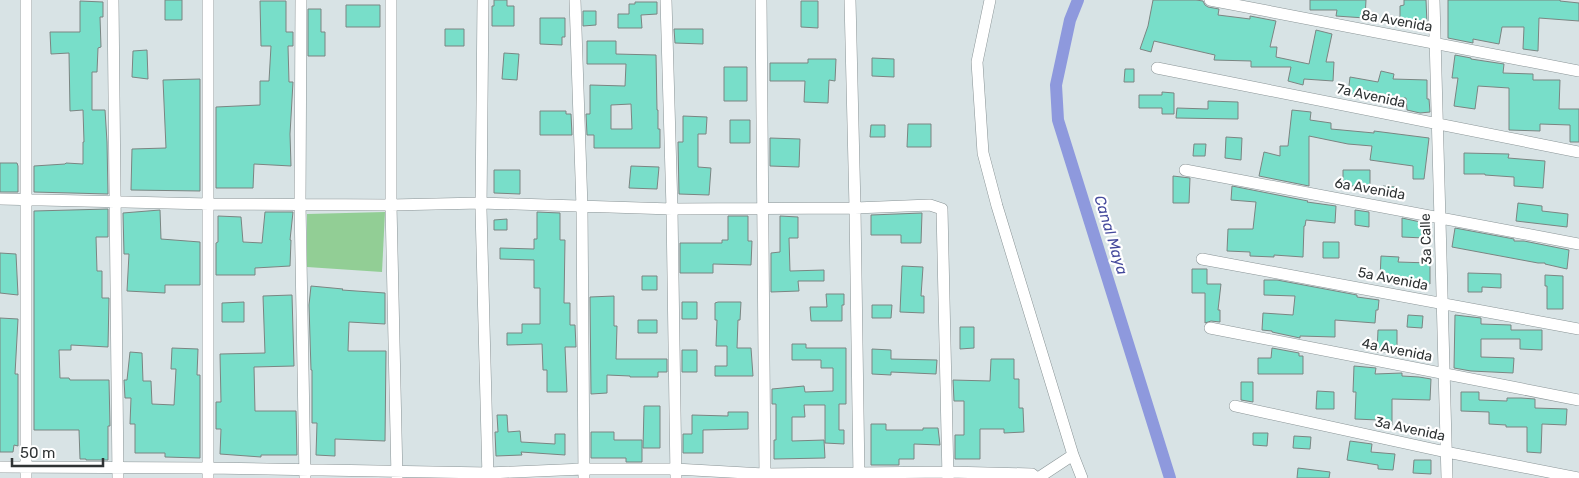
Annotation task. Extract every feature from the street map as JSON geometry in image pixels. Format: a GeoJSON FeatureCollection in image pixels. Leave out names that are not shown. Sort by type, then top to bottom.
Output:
{"type":"FeatureCollection","features":[{"type":"Feature","properties":{"kind":"street"},"geometry":{"type":"LineString","coordinates":[[26,0],[26,472]]}},
{"type":"Feature","properties":{"kind":"street"},"geometry":{"type":"LineString","coordinates":[[113,0],[118,473]]}},
{"type":"Feature","properties":{"kind":"street"},"geometry":{"type":"LineString","coordinates":[[208,0],[208,473]]}},
{"type":"Feature","properties":{"kind":"street"},"geometry":{"type":"LineString","coordinates":[[301,0],[300,204],[305,474]]}},
{"type":"Feature","properties":{"kind":"street"},"geometry":{"type":"LineString","coordinates":[[391,0],[391,205],[397,475]]}},
{"type":"Feature","properties":{"kind":"street"},"geometry":{"type":"LineString","coordinates":[[483,0],[481,203],[488,476]]}},
{"type":"Feature","properties":{"kind":"street"},"geometry":{"type":"LineString","coordinates":[[575,0],[582,207],[584,473]]}},
{"type":"Feature","properties":{"kind":"street"},"geometry":{"type":"LineString","coordinates":[[666,0],[672,209],[676,474]]}},
{"type":"Feature","properties":{"kind":"street"},"geometry":{"type":"LineString","coordinates":[[761,0],[765,476]]}},
{"type":"Feature","properties":{"kind":"street"},"geometry":{"type":"LineString","coordinates":[[850,0],[855,208],[858,476]]}},
{"type":"Feature","properties":{"kind":"street"},"geometry":{"type":"LineString","coordinates":[[990,0],[977,62],[983,153],[1073,456],[1082,478]]}},
{"type":"Feature","properties":{"kind":"street","name":"8a Avenida"},"geometry":{"type":"LineString","coordinates":[[1210,0],[1579,71]]}},
{"type":"Feature","properties":{"kind":"street","name":"3a Calle"},"geometry":{"type":"LineString","coordinates":[[1434,0],[1447,478]]}},
{"type":"Feature","properties":{"kind":"street","name":"7a Avenida"},"geometry":{"type":"LineString","coordinates":[[1157,68],[1579,152]]}},
{"type":"Feature","properties":{"kind":"street","name":"6a Avenida"},"geometry":{"type":"LineString","coordinates":[[1185,170],[1579,244]]}},
{"type":"Feature","properties":{"kind":"street"},"geometry":{"type":"LineString","coordinates":[[0,199],[209,204],[391,205],[481,203],[672,209],[855,208],[930,205],[942,208],[948,475]]}},
{"type":"Feature","properties":{"kind":"street","name":"5a Avenida"},"geometry":{"type":"LineString","coordinates":[[1202,259],[1579,329]]}},
{"type":"Feature","properties":{"kind":"street","name":"4a Avenida"},"geometry":{"type":"LineString","coordinates":[[1210,328],[1579,400]]}},
{"type":"Feature","properties":{"kind":"street","name":"3a Avenida"},"geometry":{"type":"LineString","coordinates":[[1235,406],[1446,452],[1579,478]]}},
{"type":"Feature","properties":{"kind":"street"},"geometry":{"type":"LineString","coordinates":[[0,467],[26,472],[118,473],[488,476],[584,473],[765,476],[1032,474],[1037,478],[1073,456]]}},
{"type":"Feature","properties":{"kind":"green space"},"geometry":{"type":"Polygon","coordinates":[[[385,212],[382,272],[307,267],[307,214],[385,212]]]}},
{"type":"Feature","properties":{"kind":"building"},"geometry":{"type":"Polygon","coordinates":[[[165,0],[182,0],[182,20],[165,20],[165,0]]]}},
{"type":"Feature","properties":{"kind":"building"},"geometry":{"type":"Polygon","coordinates":[[[494,0],[507,0],[507,6],[514,6],[514,26],[492,26],[492,6],[494,6],[494,0]]]}},
{"type":"Feature","properties":{"kind":"building"},"geometry":{"type":"Polygon","coordinates":[[[1153,0],[1203,1],[1208,7],[1219,9],[1218,15],[1250,19],[1250,16],[1276,21],[1270,47],[1277,47],[1276,57],[1309,64],[1316,30],[1332,34],[1326,62],[1334,62],[1333,81],[1304,79],[1303,85],[1288,81],[1291,67],[1251,67],[1251,61],[1214,60],[1215,55],[1154,41],[1151,52],[1140,49],[1148,26],[1153,0]]]}},
{"type":"Feature","properties":{"kind":"building"},"geometry":{"type":"Polygon","coordinates":[[[1310,0],[1366,0],[1365,18],[1336,16],[1337,10],[1310,10],[1310,0]]]}},
{"type":"Feature","properties":{"kind":"building"},"geometry":{"type":"Polygon","coordinates":[[[1404,0],[1426,0],[1427,24],[1400,24],[1400,6],[1404,5],[1404,0]]]}},
{"type":"Feature","properties":{"kind":"building"},"geometry":{"type":"Polygon","coordinates":[[[1448,0],[1560,0],[1579,3],[1579,21],[1539,18],[1538,51],[1523,49],[1524,27],[1502,27],[1499,44],[1473,39],[1473,43],[1448,38],[1448,0]]]}},
{"type":"Feature","properties":{"kind":"building"},"geometry":{"type":"Polygon","coordinates":[[[80,1],[103,2],[103,17],[100,17],[101,47],[98,48],[97,72],[92,72],[92,110],[105,110],[108,194],[34,192],[34,166],[66,163],[83,164],[83,110],[70,111],[69,53],[51,54],[50,32],[80,32],[80,1]]]}},
{"type":"Feature","properties":{"kind":"building"},"geometry":{"type":"Polygon","coordinates":[[[260,1],[286,1],[286,32],[293,32],[293,46],[288,46],[289,82],[293,82],[290,134],[291,166],[254,164],[253,188],[216,188],[216,107],[260,105],[260,81],[269,81],[271,46],[261,46],[260,1]]]}},
{"type":"Feature","properties":{"kind":"building"},"geometry":{"type":"Polygon","coordinates":[[[801,1],[818,1],[818,28],[801,27],[801,1]]]}},
{"type":"Feature","properties":{"kind":"building"},"geometry":{"type":"Polygon","coordinates":[[[635,2],[657,2],[657,14],[641,15],[642,28],[618,28],[618,14],[629,14],[629,4],[635,4],[635,2]]]}},
{"type":"Feature","properties":{"kind":"building"},"geometry":{"type":"Polygon","coordinates":[[[346,5],[380,5],[380,27],[346,27],[346,5]]]}},
{"type":"Feature","properties":{"kind":"building"},"geometry":{"type":"Polygon","coordinates":[[[308,9],[321,9],[321,32],[325,32],[325,56],[308,56],[308,9]]]}},
{"type":"Feature","properties":{"kind":"building"},"geometry":{"type":"Polygon","coordinates":[[[583,11],[596,11],[596,25],[583,26],[583,11]]]}},
{"type":"Feature","properties":{"kind":"building"},"geometry":{"type":"Polygon","coordinates":[[[540,18],[565,18],[565,37],[562,37],[562,45],[540,44],[540,18]]]}},
{"type":"Feature","properties":{"kind":"building"},"geometry":{"type":"Polygon","coordinates":[[[445,29],[464,29],[464,46],[445,46],[445,29]]]}},
{"type":"Feature","properties":{"kind":"building"},"geometry":{"type":"Polygon","coordinates":[[[674,29],[703,29],[703,44],[675,43],[674,29]]]}},
{"type":"Feature","properties":{"kind":"building"},"geometry":{"type":"Polygon","coordinates":[[[587,41],[616,41],[616,54],[656,55],[660,148],[594,148],[594,135],[587,135],[586,114],[590,114],[590,85],[625,86],[626,64],[587,64],[587,41]],[[631,104],[611,105],[611,129],[632,129],[631,104]]]}},
{"type":"Feature","properties":{"kind":"building"},"geometry":{"type":"Polygon","coordinates":[[[147,50],[148,79],[132,77],[133,51],[147,50]]]}},
{"type":"Feature","properties":{"kind":"building"},"geometry":{"type":"Polygon","coordinates":[[[504,53],[519,54],[517,80],[502,79],[504,53]]]}},
{"type":"Feature","properties":{"kind":"building"},"geometry":{"type":"Polygon","coordinates":[[[1455,55],[1504,64],[1503,73],[1533,74],[1533,80],[1560,80],[1559,109],[1579,109],[1579,142],[1570,142],[1570,125],[1540,124],[1540,131],[1509,130],[1509,88],[1478,86],[1475,109],[1454,106],[1458,78],[1452,78],[1455,55]]]}},
{"type":"Feature","properties":{"kind":"building"},"geometry":{"type":"Polygon","coordinates":[[[872,58],[894,59],[894,77],[872,76],[872,58]]]}},
{"type":"Feature","properties":{"kind":"building"},"geometry":{"type":"Polygon","coordinates":[[[808,59],[836,59],[835,81],[829,80],[828,103],[804,102],[805,81],[770,81],[770,63],[808,63],[808,59]]]}},
{"type":"Feature","properties":{"kind":"building"},"geometry":{"type":"Polygon","coordinates":[[[724,67],[747,67],[747,101],[724,101],[724,67]]]}},
{"type":"Feature","properties":{"kind":"building"},"geometry":{"type":"Polygon","coordinates":[[[1125,69],[1134,69],[1134,82],[1124,82],[1125,69]]]}},
{"type":"Feature","properties":{"kind":"building"},"geometry":{"type":"Polygon","coordinates":[[[1381,71],[1394,74],[1393,79],[1427,80],[1427,99],[1429,99],[1430,112],[1420,113],[1407,110],[1406,98],[1397,98],[1364,90],[1363,96],[1348,94],[1350,77],[1378,82],[1381,71]]]}},
{"type":"Feature","properties":{"kind":"building"},"geometry":{"type":"Polygon","coordinates":[[[200,79],[200,191],[131,190],[132,149],[166,148],[163,80],[200,79]]]}},
{"type":"Feature","properties":{"kind":"building"},"geometry":{"type":"Polygon","coordinates":[[[1162,92],[1174,93],[1174,114],[1162,114],[1162,108],[1139,108],[1139,95],[1162,95],[1162,92]]]}},
{"type":"Feature","properties":{"kind":"building"},"geometry":{"type":"Polygon","coordinates":[[[1208,101],[1238,102],[1238,119],[1176,118],[1177,108],[1208,109],[1208,101]]]}},
{"type":"Feature","properties":{"kind":"building"},"geometry":{"type":"Polygon","coordinates":[[[1292,110],[1311,112],[1310,120],[1331,123],[1331,129],[1374,133],[1374,131],[1429,138],[1424,179],[1413,179],[1413,166],[1370,160],[1372,146],[1348,144],[1309,136],[1309,186],[1259,176],[1264,152],[1280,156],[1280,146],[1288,146],[1292,110]]]}},
{"type":"Feature","properties":{"kind":"building"},"geometry":{"type":"Polygon","coordinates":[[[540,111],[566,111],[566,114],[571,114],[572,135],[540,135],[540,111]]]}},
{"type":"Feature","properties":{"kind":"building"},"geometry":{"type":"Polygon","coordinates":[[[683,116],[707,117],[706,134],[698,134],[698,167],[711,168],[709,195],[679,194],[678,142],[683,142],[683,116]]]}},
{"type":"Feature","properties":{"kind":"building"},"geometry":{"type":"Polygon","coordinates":[[[730,120],[750,120],[750,143],[730,143],[730,120]]]}},
{"type":"Feature","properties":{"kind":"building"},"geometry":{"type":"Polygon","coordinates":[[[908,124],[931,124],[931,147],[907,147],[908,124]]]}},
{"type":"Feature","properties":{"kind":"building"},"geometry":{"type":"Polygon","coordinates":[[[871,125],[885,125],[885,137],[870,137],[871,125]]]}},
{"type":"Feature","properties":{"kind":"building"},"geometry":{"type":"Polygon","coordinates":[[[1226,137],[1242,138],[1241,160],[1225,158],[1226,137]]]}},
{"type":"Feature","properties":{"kind":"building"},"geometry":{"type":"Polygon","coordinates":[[[770,138],[800,139],[799,167],[770,166],[770,138]]]}},
{"type":"Feature","properties":{"kind":"building"},"geometry":{"type":"Polygon","coordinates":[[[1194,144],[1206,144],[1205,156],[1193,156],[1194,144]]]}},
{"type":"Feature","properties":{"kind":"building"},"geometry":{"type":"Polygon","coordinates":[[[1464,153],[1509,154],[1508,158],[1545,161],[1543,188],[1514,186],[1514,177],[1464,174],[1464,153]]]}},
{"type":"Feature","properties":{"kind":"building"},"geometry":{"type":"Polygon","coordinates":[[[0,163],[17,163],[18,192],[0,192],[0,163]]]}},
{"type":"Feature","properties":{"kind":"building"},"geometry":{"type":"Polygon","coordinates":[[[631,166],[659,167],[657,189],[629,188],[631,166]]]}},
{"type":"Feature","properties":{"kind":"building"},"geometry":{"type":"Polygon","coordinates":[[[494,170],[520,170],[520,194],[494,193],[494,170]]]}},
{"type":"Feature","properties":{"kind":"building"},"geometry":{"type":"Polygon","coordinates":[[[1343,170],[1370,170],[1370,186],[1343,186],[1343,170]]]}},
{"type":"Feature","properties":{"kind":"building"},"geometry":{"type":"Polygon","coordinates":[[[1173,176],[1190,178],[1189,203],[1173,203],[1173,176]]]}},
{"type":"Feature","properties":{"kind":"building"},"geometry":{"type":"Polygon","coordinates":[[[1232,186],[1307,202],[1336,206],[1335,223],[1306,220],[1304,226],[1303,257],[1250,256],[1250,252],[1227,251],[1228,229],[1253,229],[1256,202],[1231,200],[1232,186]]]}},
{"type":"Feature","properties":{"kind":"building"},"geometry":{"type":"Polygon","coordinates":[[[1383,186],[1396,187],[1395,198],[1382,197],[1383,186]]]}},
{"type":"Feature","properties":{"kind":"building"},"geometry":{"type":"Polygon","coordinates":[[[1518,203],[1542,206],[1542,211],[1568,214],[1567,227],[1516,221],[1518,203]]]}},
{"type":"Feature","properties":{"kind":"building"},"geometry":{"type":"Polygon","coordinates":[[[108,209],[108,237],[96,237],[97,271],[102,271],[102,298],[109,298],[108,347],[71,345],[71,350],[59,350],[60,378],[69,378],[70,380],[109,380],[110,426],[108,426],[108,460],[86,460],[80,459],[79,430],[34,430],[34,211],[108,209]]]}},
{"type":"Feature","properties":{"kind":"building"},"geometry":{"type":"Polygon","coordinates":[[[160,210],[161,239],[200,242],[200,285],[165,285],[165,293],[127,291],[129,254],[124,254],[123,213],[160,210]]]}},
{"type":"Feature","properties":{"kind":"building"},"geometry":{"type":"Polygon","coordinates":[[[1355,210],[1369,212],[1369,227],[1355,225],[1355,210]]]}},
{"type":"Feature","properties":{"kind":"building"},"geometry":{"type":"Polygon","coordinates":[[[265,212],[293,212],[290,266],[255,268],[255,275],[216,275],[218,216],[241,217],[243,242],[262,243],[265,212]]]}},
{"type":"Feature","properties":{"kind":"building"},"geometry":{"type":"Polygon","coordinates":[[[537,212],[560,213],[560,240],[565,240],[564,303],[570,303],[570,325],[575,325],[576,347],[565,347],[567,392],[547,392],[547,370],[543,370],[542,344],[507,345],[507,333],[522,333],[522,324],[540,324],[540,288],[534,288],[534,260],[500,259],[500,248],[534,249],[534,239],[537,239],[537,212]]]}},
{"type":"Feature","properties":{"kind":"building"},"geometry":{"type":"Polygon","coordinates":[[[922,213],[921,243],[901,243],[901,235],[871,235],[871,215],[922,213]]]}},
{"type":"Feature","properties":{"kind":"building"},"geometry":{"type":"Polygon","coordinates":[[[728,216],[748,216],[748,241],[752,241],[751,265],[713,264],[713,273],[680,273],[680,243],[722,243],[722,240],[728,240],[728,216]]]}},
{"type":"Feature","properties":{"kind":"building"},"geometry":{"type":"Polygon","coordinates":[[[780,216],[798,217],[798,238],[789,238],[790,271],[824,270],[824,281],[798,281],[799,291],[771,292],[771,253],[780,252],[780,216]]]}},
{"type":"Feature","properties":{"kind":"building"},"geometry":{"type":"Polygon","coordinates":[[[1402,218],[1425,223],[1424,238],[1402,237],[1402,218]]]}},
{"type":"Feature","properties":{"kind":"building"},"geometry":{"type":"Polygon","coordinates":[[[507,219],[507,230],[494,230],[494,220],[507,219]]]}},
{"type":"Feature","properties":{"kind":"building"},"geometry":{"type":"Polygon","coordinates":[[[1455,228],[1514,239],[1514,241],[1524,241],[1569,250],[1567,269],[1545,263],[1452,247],[1455,228]]]}},
{"type":"Feature","properties":{"kind":"building"},"geometry":{"type":"Polygon","coordinates":[[[1323,242],[1339,242],[1339,258],[1323,258],[1323,242]]]}},
{"type":"Feature","properties":{"kind":"building"},"geometry":{"type":"Polygon","coordinates":[[[0,253],[16,254],[18,295],[0,293],[0,253]]]}},
{"type":"Feature","properties":{"kind":"building"},"geometry":{"type":"Polygon","coordinates":[[[1381,256],[1399,257],[1398,262],[1430,263],[1430,284],[1414,284],[1414,281],[1380,279],[1381,256]]]}},
{"type":"Feature","properties":{"kind":"building"},"geometry":{"type":"Polygon","coordinates":[[[902,266],[923,267],[921,296],[924,296],[924,313],[900,312],[902,266]]]}},
{"type":"Feature","properties":{"kind":"building"},"geometry":{"type":"Polygon","coordinates":[[[1192,269],[1207,269],[1207,284],[1221,284],[1218,310],[1220,310],[1220,322],[1211,321],[1205,323],[1205,293],[1192,293],[1192,269]]]}},
{"type":"Feature","properties":{"kind":"building"},"geometry":{"type":"Polygon","coordinates":[[[1468,273],[1501,274],[1501,288],[1482,287],[1482,292],[1468,292],[1468,273]]]}},
{"type":"Feature","properties":{"kind":"building"},"geometry":{"type":"Polygon","coordinates":[[[1545,275],[1563,276],[1563,309],[1547,309],[1545,275]]]}},
{"type":"Feature","properties":{"kind":"building"},"geometry":{"type":"Polygon","coordinates":[[[642,276],[657,276],[657,290],[642,290],[642,276]]]}},
{"type":"Feature","properties":{"kind":"building"},"geometry":{"type":"Polygon","coordinates":[[[1264,280],[1277,280],[1379,300],[1375,323],[1335,320],[1335,337],[1300,336],[1300,338],[1262,330],[1263,313],[1293,315],[1295,296],[1264,295],[1264,280]]]}},
{"type":"Feature","properties":{"kind":"building"},"geometry":{"type":"Polygon","coordinates":[[[311,286],[385,293],[385,324],[349,322],[348,351],[386,351],[385,441],[335,439],[335,456],[316,455],[317,423],[312,423],[309,305],[311,286]]]}},
{"type":"Feature","properties":{"kind":"building"},"geometry":{"type":"Polygon","coordinates":[[[826,294],[844,294],[842,321],[811,321],[810,307],[827,307],[826,294]]]}},
{"type":"Feature","properties":{"kind":"building"},"geometry":{"type":"Polygon","coordinates":[[[292,295],[294,366],[254,367],[255,411],[296,411],[297,455],[261,455],[261,457],[220,454],[221,429],[216,429],[216,402],[221,402],[220,354],[265,353],[263,296],[292,295]]]}},
{"type":"Feature","properties":{"kind":"building"},"geometry":{"type":"Polygon","coordinates":[[[614,296],[614,326],[617,326],[616,359],[667,359],[667,372],[658,372],[658,377],[607,375],[607,393],[591,394],[590,297],[614,296]]]}},
{"type":"Feature","properties":{"kind":"building"},"geometry":{"type":"Polygon","coordinates":[[[244,302],[244,322],[222,322],[222,303],[244,302]]]}},
{"type":"Feature","properties":{"kind":"building"},"geometry":{"type":"Polygon","coordinates":[[[682,302],[697,302],[697,319],[682,319],[682,302]]]}},
{"type":"Feature","properties":{"kind":"building"},"geometry":{"type":"Polygon","coordinates":[[[741,302],[737,348],[751,348],[753,376],[715,376],[715,366],[727,366],[727,346],[716,346],[717,320],[715,320],[715,303],[741,302]]]}},
{"type":"Feature","properties":{"kind":"building"},"geometry":{"type":"Polygon","coordinates":[[[872,305],[892,305],[891,318],[872,318],[872,305]]]}},
{"type":"Feature","properties":{"kind":"building"},"geometry":{"type":"Polygon","coordinates":[[[1408,315],[1423,316],[1422,328],[1407,327],[1408,315]]]}},
{"type":"Feature","properties":{"kind":"building"},"geometry":{"type":"Polygon","coordinates":[[[1455,315],[1481,318],[1481,324],[1511,325],[1511,330],[1542,330],[1542,350],[1520,349],[1520,339],[1481,339],[1481,357],[1514,358],[1513,373],[1471,371],[1454,368],[1455,315]]]}},
{"type":"Feature","properties":{"kind":"building"},"geometry":{"type":"Polygon","coordinates":[[[0,318],[18,319],[15,374],[18,374],[18,446],[14,445],[13,452],[0,452],[0,318]]]}},
{"type":"Feature","properties":{"kind":"building"},"geometry":{"type":"Polygon","coordinates":[[[638,320],[657,320],[657,333],[638,333],[638,320]]]}},
{"type":"Feature","properties":{"kind":"building"},"geometry":{"type":"Polygon","coordinates":[[[960,327],[974,327],[974,348],[960,349],[960,327]]]}},
{"type":"Feature","properties":{"kind":"building"},"geometry":{"type":"Polygon","coordinates":[[[1378,330],[1397,330],[1397,352],[1377,352],[1378,330]]]}},
{"type":"Feature","properties":{"kind":"building"},"geometry":{"type":"Polygon","coordinates":[[[792,344],[806,344],[806,348],[846,348],[846,404],[839,404],[839,430],[844,430],[844,444],[825,443],[825,405],[804,405],[805,417],[792,417],[792,441],[824,440],[825,458],[774,459],[776,404],[772,404],[772,389],[804,386],[805,392],[833,391],[833,368],[821,368],[821,360],[792,360],[792,344]]]}},
{"type":"Feature","properties":{"kind":"building"},"geometry":{"type":"Polygon","coordinates":[[[172,348],[198,349],[197,375],[200,375],[200,458],[165,457],[165,453],[135,453],[135,424],[130,424],[131,398],[125,398],[124,380],[127,380],[130,352],[142,353],[143,381],[151,381],[152,404],[174,405],[176,369],[171,369],[172,348]]]}},
{"type":"Feature","properties":{"kind":"building"},"geometry":{"type":"Polygon","coordinates":[[[1272,348],[1299,353],[1299,356],[1303,356],[1303,374],[1258,374],[1258,358],[1271,358],[1272,348]]]}},
{"type":"Feature","properties":{"kind":"building"},"geometry":{"type":"Polygon","coordinates":[[[872,349],[891,350],[891,359],[937,360],[936,374],[891,372],[891,375],[872,374],[872,349]]]}},
{"type":"Feature","properties":{"kind":"building"},"geometry":{"type":"Polygon","coordinates":[[[682,350],[697,350],[697,372],[682,372],[682,350]]]}},
{"type":"Feature","properties":{"kind":"building"},"geometry":{"type":"Polygon","coordinates":[[[991,359],[1014,359],[1014,379],[1019,379],[1019,408],[1023,408],[1024,432],[1004,433],[1004,429],[980,429],[980,459],[955,459],[955,435],[964,435],[964,401],[954,401],[953,380],[990,381],[991,359]]]}},
{"type":"Feature","properties":{"kind":"building"},"geometry":{"type":"Polygon","coordinates":[[[1354,366],[1376,368],[1375,374],[1402,373],[1402,376],[1431,379],[1430,400],[1392,399],[1392,425],[1378,425],[1378,420],[1355,419],[1356,392],[1353,392],[1354,366]]]}},
{"type":"Feature","properties":{"kind":"building"},"geometry":{"type":"Polygon","coordinates":[[[1241,382],[1253,382],[1253,402],[1241,400],[1241,382]]]}},
{"type":"Feature","properties":{"kind":"building"},"geometry":{"type":"Polygon","coordinates":[[[1317,391],[1334,392],[1334,409],[1316,409],[1317,391]]]}},
{"type":"Feature","properties":{"kind":"building"},"geometry":{"type":"Polygon","coordinates":[[[1461,392],[1479,392],[1479,400],[1535,399],[1535,408],[1567,409],[1566,425],[1542,424],[1541,453],[1527,452],[1527,427],[1506,427],[1506,425],[1489,424],[1489,412],[1461,411],[1461,392]]]}},
{"type":"Feature","properties":{"kind":"building"},"geometry":{"type":"Polygon","coordinates":[[[644,406],[660,406],[660,448],[643,448],[644,406]]]}},
{"type":"Feature","properties":{"kind":"building"},"geometry":{"type":"Polygon","coordinates":[[[728,412],[748,412],[748,429],[703,430],[703,453],[683,453],[683,434],[692,434],[692,415],[728,416],[728,412]]]}},
{"type":"Feature","properties":{"kind":"building"},"geometry":{"type":"Polygon","coordinates":[[[497,415],[507,415],[508,432],[520,431],[521,442],[555,444],[555,434],[565,434],[565,455],[521,452],[522,455],[496,456],[495,432],[498,432],[497,415]]]}},
{"type":"Feature","properties":{"kind":"building"},"geometry":{"type":"Polygon","coordinates":[[[871,424],[886,424],[886,430],[938,428],[940,445],[914,444],[914,459],[899,459],[899,465],[871,465],[871,424]]]}},
{"type":"Feature","properties":{"kind":"building"},"geometry":{"type":"Polygon","coordinates":[[[591,432],[614,432],[614,440],[642,440],[642,462],[626,462],[626,458],[591,458],[591,432]]]}},
{"type":"Feature","properties":{"kind":"building"},"geometry":{"type":"Polygon","coordinates":[[[1253,433],[1268,433],[1267,446],[1253,445],[1253,433]]]}},
{"type":"Feature","properties":{"kind":"building"},"geometry":{"type":"Polygon","coordinates":[[[1294,436],[1311,437],[1310,449],[1293,448],[1294,436]]]}},
{"type":"Feature","properties":{"kind":"building"},"geometry":{"type":"Polygon","coordinates":[[[1350,441],[1372,444],[1371,452],[1395,454],[1393,470],[1378,469],[1378,465],[1347,460],[1350,441]]]}},
{"type":"Feature","properties":{"kind":"building"},"geometry":{"type":"Polygon","coordinates":[[[1414,460],[1431,460],[1431,474],[1413,473],[1414,460]]]}},
{"type":"Feature","properties":{"kind":"building"},"geometry":{"type":"Polygon","coordinates":[[[1298,468],[1330,472],[1329,478],[1297,478],[1298,468]]]}},
{"type":"Feature","properties":{"kind":"waterway","name":"Canal Maya"},"geometry":{"type":"LineString","coordinates":[[1078,0],[1070,20],[1056,85],[1058,120],[1170,478]]}}]}
